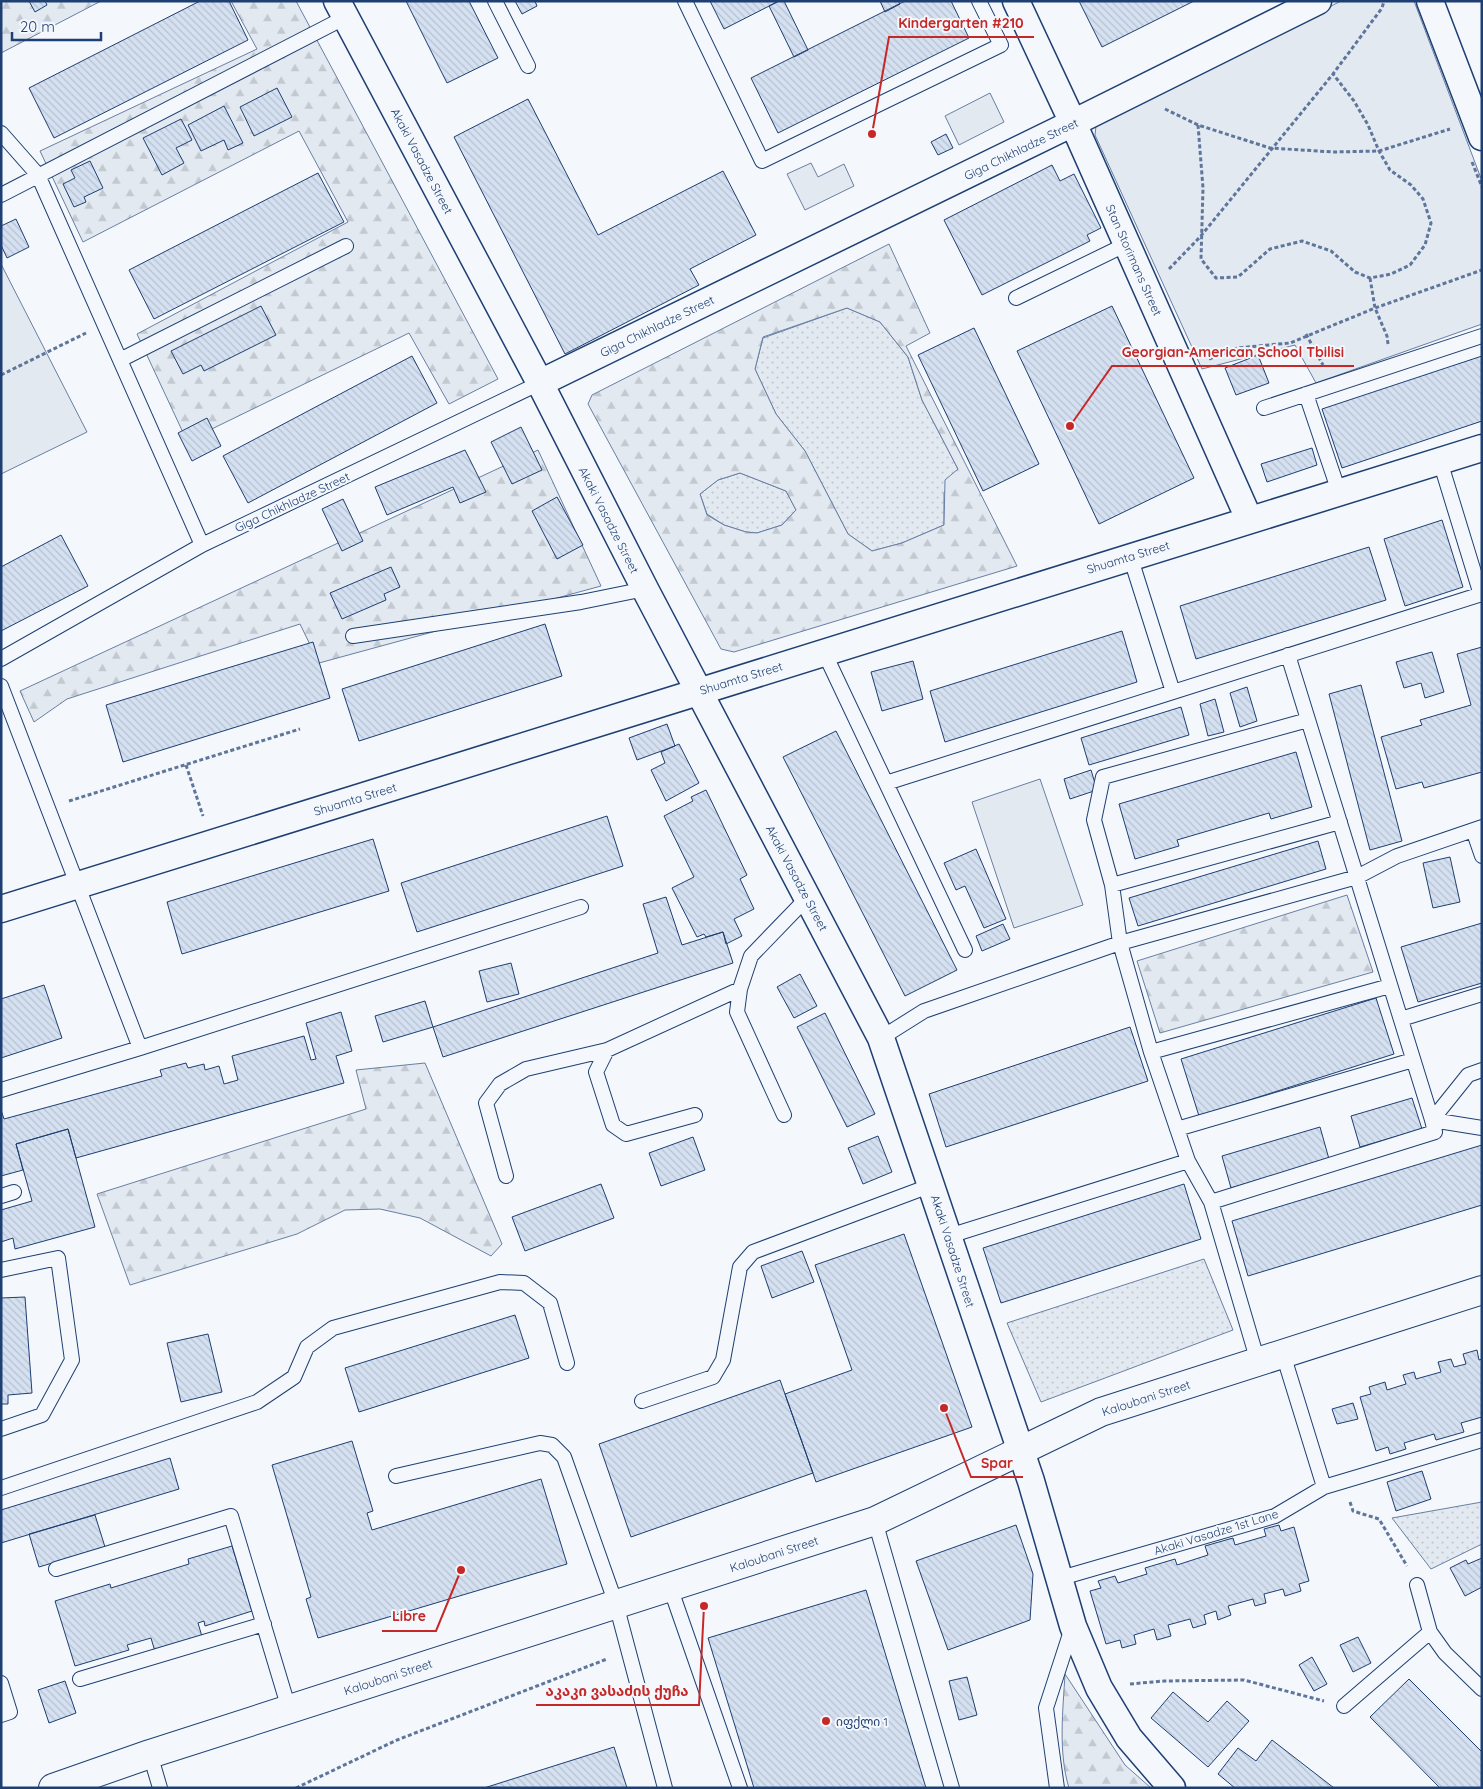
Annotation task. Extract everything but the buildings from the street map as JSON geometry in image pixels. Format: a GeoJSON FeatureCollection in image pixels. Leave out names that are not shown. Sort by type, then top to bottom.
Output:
{"type":"FeatureCollection","features":[{"type":"Feature","properties":{"kind":"street","name":"Stan Storimans Street"},"geometry":{"type":"LineString","coordinates":[[1016,1],[1074,124],[1249,519]]}},
{"type":"Feature","properties":{"kind":"street","name":"Giga Chikhladze Street"},"geometry":{"type":"LineString","coordinates":[[540,384],[1074,124],[1318,1]]}},
{"type":"Feature","properties":{"kind":"street"},"geometry":{"type":"LineString","coordinates":[[1430,1],[1470,131]]}},
{"type":"Feature","properties":{"kind":"street","name":"Akaki Vasadze Street"},"geometry":{"type":"LineString","coordinates":[[342,9],[881,1038],[1020,1451],[1073,1626],[1099,1688],[1129,1738],[1172,1788]]}},
{"type":"Feature","properties":{"kind":"street","name":"Shuamta Street"},"geometry":{"type":"LineString","coordinates":[[1,909],[1482,448]]}},
{"type":"Feature","properties":{"kind":"street","name":"Kaloubani Street"},"geometry":{"type":"LineString","coordinates":[[53,1788],[289,1709],[875,1522],[1101,1412],[1482,1290]]}},
{"type":"Feature","properties":{"kind":"lane"},"geometry":{"type":"LineString","coordinates":[[495,1],[528,66]]}},
{"type":"Feature","properties":{"kind":"lane"},"geometry":{"type":"LineString","coordinates":[[685,1],[762,161],[1001,45],[980,1]]}},
{"type":"Feature","properties":{"kind":"lane"},"geometry":{"type":"LineString","coordinates":[[1,195],[342,9]]}},
{"type":"Feature","properties":{"kind":"lane"},"geometry":{"type":"LineString","coordinates":[[1,133],[38,175],[202,545]]}},
{"type":"Feature","properties":{"kind":"lane"},"geometry":{"type":"LineString","coordinates":[[1016,298],[1127,244]]}},
{"type":"Feature","properties":{"kind":"lane"},"geometry":{"type":"LineString","coordinates":[[120,360],[346,246]]}},
{"type":"Feature","properties":{"kind":"lane"},"geometry":{"type":"LineString","coordinates":[[1264,408],[1482,336]]}},
{"type":"Feature","properties":{"kind":"lane","name":"Giga Chikhladze Street"},"geometry":{"type":"LineString","coordinates":[[1,659],[202,545],[540,384]]}},
{"type":"Feature","properties":{"kind":"lane"},"geometry":{"type":"LineString","coordinates":[[1306,394],[1339,492]]}},
{"type":"Feature","properties":{"kind":"lane"},"geometry":{"type":"LineString","coordinates":[[886,783],[1482,595],[1440,461]]}},
{"type":"Feature","properties":{"kind":"lane"},"geometry":{"type":"LineString","coordinates":[[1130,556],[1173,692]]}},
{"type":"Feature","properties":{"kind":"lane"},"geometry":{"type":"LineString","coordinates":[[354,636],[581,602],[645,589]]}},
{"type":"Feature","properties":{"kind":"lane"},"geometry":{"type":"LineString","coordinates":[[824,652],[965,950]]}},
{"type":"Feature","properties":{"kind":"lane"},"geometry":{"type":"LineString","coordinates":[[1211,1202],[1435,1132],[1288,655]]}},
{"type":"Feature","properties":{"kind":"lane"},"geometry":{"type":"LineString","coordinates":[[1,686],[140,1048]]}},
{"type":"Feature","properties":{"kind":"lane"},"geometry":{"type":"LineString","coordinates":[[1258,1362],[1211,1202],[1188,1161],[1151,1052],[1120,943],[1112,885],[1094,820],[1103,777],[1308,720]]}},
{"type":"Feature","properties":{"kind":"lane"},"geometry":{"type":"LineString","coordinates":[[1112,885],[1340,822]]}},
{"type":"Feature","properties":{"kind":"lane"},"geometry":{"type":"LineString","coordinates":[[881,1038],[924,1011],[1120,943],[1357,877],[1397,856],[1478,828],[1482,856]]}},
{"type":"Feature","properties":{"kind":"lane"},"geometry":{"type":"LineString","coordinates":[[784,1115],[737,1012],[740,989],[751,956],[807,898]]}},
{"type":"Feature","properties":{"kind":"lane"},"geometry":{"type":"LineString","coordinates":[[1,1090],[140,1048],[581,907]]}},
{"type":"Feature","properties":{"kind":"lane"},"geometry":{"type":"LineString","coordinates":[[1151,1052],[1390,986]]}},
{"type":"Feature","properties":{"kind":"lane"},"geometry":{"type":"LineString","coordinates":[[506,1176],[486,1103],[500,1084],[526,1069],[607,1050],[740,989]]}},
{"type":"Feature","properties":{"kind":"lane"},"geometry":{"type":"LineString","coordinates":[[1401,1019],[1482,994]]}},
{"type":"Feature","properties":{"kind":"lane"},"geometry":{"type":"LineString","coordinates":[[607,1050],[596,1072],[614,1125],[626,1134],[695,1115]]}},
{"type":"Feature","properties":{"kind":"lane"},"geometry":{"type":"LineString","coordinates":[[1177,1129],[1413,1060]]}},
{"type":"Feature","properties":{"kind":"lane"},"geometry":{"type":"LineString","coordinates":[[1432,1120],[1468,1075],[1481,1072]]}},
{"type":"Feature","properties":{"kind":"lane"},"geometry":{"type":"LineString","coordinates":[[1432,1120],[1482,1128]]}},
{"type":"Feature","properties":{"kind":"lane"},"geometry":{"type":"LineString","coordinates":[[949,1236],[1188,1161]]}},
{"type":"Feature","properties":{"kind":"lane"},"geometry":{"type":"LineString","coordinates":[[642,1402],[713,1377],[723,1360],[740,1267],[754,1252],[932,1185]]}},
{"type":"Feature","properties":{"kind":"lane"},"geometry":{"type":"LineString","coordinates":[[1,1270],[58,1258],[72,1360],[42,1415],[1,1429]]}},
{"type":"Feature","properties":{"kind":"lane"},"geometry":{"type":"LineString","coordinates":[[1,1488],[257,1402],[294,1377],[307,1347],[333,1328],[500,1282],[524,1283],[550,1303],[567,1364]]}},
{"type":"Feature","properties":{"kind":"lane"},"geometry":{"type":"LineString","coordinates":[[1283,1354],[1324,1487]]}},
{"type":"Feature","properties":{"kind":"lane","name":"Akaki Vasadze 1st Lane"},"geometry":{"type":"LineString","coordinates":[[1060,1578],[1275,1516],[1324,1487],[1482,1440]]}},
{"type":"Feature","properties":{"kind":"lane"},"geometry":{"type":"LineString","coordinates":[[396,1476],[540,1443],[552,1445],[564,1458],[616,1604],[665,1788]]}},
{"type":"Feature","properties":{"kind":"lane"},"geometry":{"type":"LineString","coordinates":[[56,1569],[231,1516],[289,1709]]}},
{"type":"Feature","properties":{"kind":"lane"},"geometry":{"type":"LineString","coordinates":[[875,1522],[952,1788]]}},
{"type":"Feature","properties":{"kind":"lane"},"geometry":{"type":"LineString","coordinates":[[1417,1585],[1430,1632],[1445,1653],[1482,1690]]}},
{"type":"Feature","properties":{"kind":"lane"},"geometry":{"type":"LineString","coordinates":[[670,1587],[740,1788]]}},
{"type":"Feature","properties":{"kind":"lane"},"geometry":{"type":"LineString","coordinates":[[80,1679],[264,1624]]}},
{"type":"Feature","properties":{"kind":"lane"},"geometry":{"type":"LineString","coordinates":[[1057,1788],[1046,1708],[1073,1626]]}},
{"type":"Feature","properties":{"kind":"lane"},"geometry":{"type":"LineString","coordinates":[[1344,1706],[1430,1632]]}},
{"type":"Feature","properties":{"kind":"lane"},"geometry":{"type":"LineString","coordinates":[[1,1683],[10,1712],[1,1715]]}},
{"type":"Feature","properties":{"kind":"lane"},"geometry":{"type":"LineString","coordinates":[[150,1754],[160,1788]]}},
{"type":"Feature","properties":{"kind":"path"},"geometry":{"type":"LineString","coordinates":[[1163,275],[1200,237],[1270,148],[1333,74],[1382,8],[1384,1]]}},
{"type":"Feature","properties":{"kind":"path"},"geometry":{"type":"LineString","coordinates":[[1198,125],[1203,188],[1200,237],[1201,260],[1216,278],[1238,277],[1270,249],[1302,241],[1331,252],[1355,272],[1370,278],[1391,274],[1410,265],[1425,245],[1431,224],[1423,199],[1411,185],[1390,170],[1379,151],[1364,117],[1333,74]]}},
{"type":"Feature","properties":{"kind":"path"},"geometry":{"type":"LineString","coordinates":[[1133,93],[1198,125],[1270,148],[1333,152],[1379,151],[1470,131]]}},
{"type":"Feature","properties":{"kind":"path"},"geometry":{"type":"LineString","coordinates":[[1203,361],[1237,348],[1290,342],[1375,308],[1482,270]]}},
{"type":"Feature","properties":{"kind":"path"},"geometry":{"type":"LineString","coordinates":[[1370,278],[1375,308],[1387,336],[1391,366]]}},
{"type":"Feature","properties":{"kind":"path"},"geometry":{"type":"LineString","coordinates":[[1,375],[104,324]]}},
{"type":"Feature","properties":{"kind":"path"},"geometry":{"type":"LineString","coordinates":[[1306,334],[1324,366],[1331,386]]}},
{"type":"Feature","properties":{"kind":"path"},"geometry":{"type":"LineString","coordinates":[[48,807],[300,729]]}},
{"type":"Feature","properties":{"kind":"path"},"geometry":{"type":"LineString","coordinates":[[186,765],[212,844]]}},
{"type":"Feature","properties":{"kind":"path"},"geometry":{"type":"LineString","coordinates":[[1343,1482],[1353,1510],[1379,1519],[1408,1568]]}},
{"type":"Feature","properties":{"kind":"path"},"geometry":{"type":"LineString","coordinates":[[296,1788],[397,1740],[629,1650]]}},
{"type":"Feature","properties":{"kind":"path"},"geometry":{"type":"LineString","coordinates":[[1099,1688],[1164,1680],[1244,1680],[1344,1706]]}},
{"type":"Feature","properties":{"kind":"green space"},"geometry":{"type":"Polygon","coordinates":[[[1,1],[101,1],[1,53],[1,1]]]}},
{"type":"Feature","properties":{"kind":"green space"},"geometry":{"type":"Polygon","coordinates":[[[231,1],[296,1],[498,379],[449,404],[409,333],[187,441],[137,334],[348,222],[299,131],[83,242],[40,151],[257,49],[231,1]]]}},
{"type":"Feature","properties":{"kind":"green space"},"geometry":{"type":"Polygon","coordinates":[[[1341,1],[1414,1],[1482,181],[1482,324],[1316,383],[1295,345],[1202,369],[1095,135],[1096,126],[1341,1]]]}},
{"type":"Feature","properties":{"kind":"green space"},"geometry":{"type":"Polygon","coordinates":[[[990,93],[1004,122],[959,145],[945,116],[990,93]]]}},
{"type":"Feature","properties":{"kind":"green space"},"geometry":{"type":"Polygon","coordinates":[[[811,163],[818,177],[844,164],[854,186],[805,210],[787,174],[811,163]]]}},
{"type":"Feature","properties":{"kind":"green space"},"geometry":{"type":"Polygon","coordinates":[[[889,244],[930,333],[906,346],[1017,566],[734,652],[721,649],[588,404],[592,395],[889,244]],[[847,308],[763,337],[755,369],[776,414],[805,451],[848,534],[872,551],[902,543],[944,525],[945,480],[958,469],[922,400],[908,357],[880,322],[847,308]],[[740,473],[718,480],[700,494],[707,515],[724,525],[746,532],[757,533],[782,525],[796,510],[786,491],[740,473]]]}},
{"type":"Feature","properties":{"kind":"green space"},"geometry":{"type":"Polygon","coordinates":[[[1,264],[87,432],[1,474],[1,264]]]}},
{"type":"Feature","properties":{"kind":"green space"},"geometry":{"type":"Polygon","coordinates":[[[847,308],[880,322],[908,357],[922,400],[958,469],[944,493],[944,525],[902,543],[872,551],[848,534],[805,451],[776,414],[755,369],[763,338],[847,308]]]}},
{"type":"Feature","properties":{"kind":"green space"},"geometry":{"type":"Polygon","coordinates":[[[538,450],[601,586],[319,663],[300,624],[67,699],[34,722],[20,691],[538,450]]]}},
{"type":"Feature","properties":{"kind":"green space"},"geometry":{"type":"Polygon","coordinates":[[[740,473],[786,491],[796,510],[782,525],[757,533],[746,532],[724,525],[707,514],[700,494],[718,480],[740,473]]]}},
{"type":"Feature","properties":{"kind":"green space"},"geometry":{"type":"Polygon","coordinates":[[[1040,779],[1083,905],[1014,928],[972,802],[1040,779]]]}},
{"type":"Feature","properties":{"kind":"green space"},"geometry":{"type":"Polygon","coordinates":[[[1347,895],[1373,972],[1160,1033],[1137,961],[1347,895]]]}},
{"type":"Feature","properties":{"kind":"green space"},"geometry":{"type":"Polygon","coordinates":[[[425,1063],[502,1244],[491,1256],[420,1218],[380,1209],[345,1210],[297,1234],[130,1285],[97,1194],[366,1109],[356,1070],[425,1063]]]}},
{"type":"Feature","properties":{"kind":"green space"},"geometry":{"type":"Polygon","coordinates":[[[1204,1259],[1233,1330],[1041,1402],[1007,1323],[1204,1259]]]}},
{"type":"Feature","properties":{"kind":"green space"},"geometry":{"type":"Polygon","coordinates":[[[1482,1502],[1482,1544],[1431,1569],[1392,1518],[1482,1502]]]}},
{"type":"Feature","properties":{"kind":"green space"},"geometry":{"type":"Polygon","coordinates":[[[1065,1674],[1125,1765],[1151,1788],[1069,1788],[1062,1746],[1065,1674]]]}},
{"type":"Feature","properties":{"kind":"place","name":"Kindergarten #210"},"geometry":{"type":"Point","coordinates":[872,134]}},
{"type":"Feature","properties":{"kind":"place","name":"Georgian-American School Tbilisi"},"geometry":{"type":"Point","coordinates":[1070,426]}},
{"type":"Feature","properties":{"kind":"place","name":"Spar"},"geometry":{"type":"Point","coordinates":[944,1408]}},
{"type":"Feature","properties":{"kind":"place","name":"Libre"},"geometry":{"type":"Point","coordinates":[461,1570]}},
{"type":"Feature","properties":{"kind":"place","name":"აკაკი ვასაძის ქუჩა"},"geometry":{"type":"Point","coordinates":[704,1606]}},
{"type":"Feature","properties":{"kind":"place","name":"იფქლი 1"},"geometry":{"type":"Point","coordinates":[826,1721]}}]}
